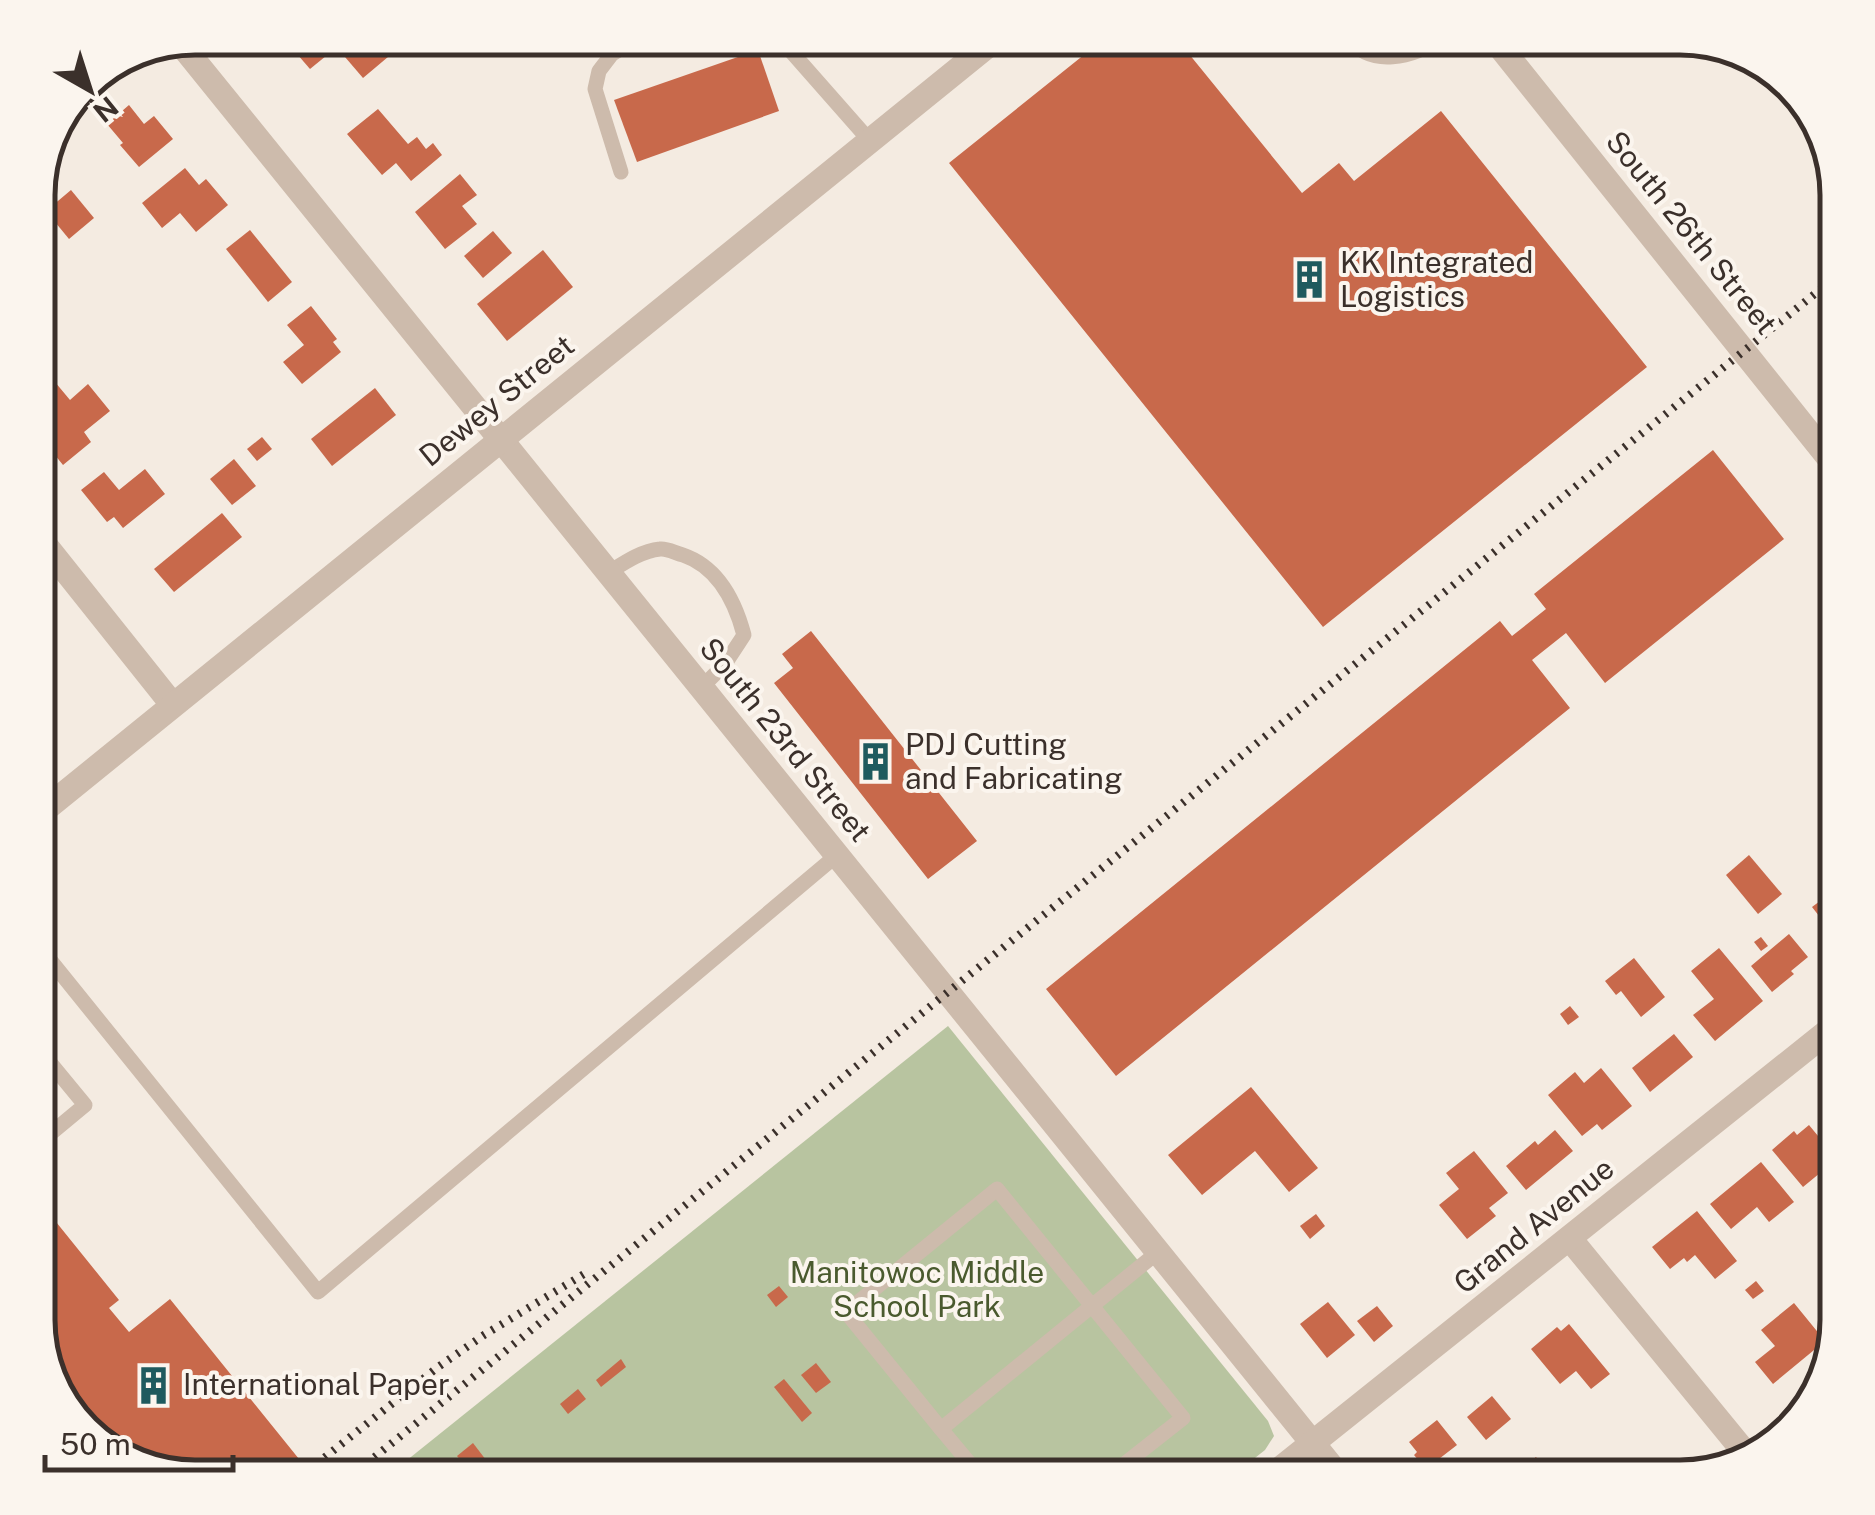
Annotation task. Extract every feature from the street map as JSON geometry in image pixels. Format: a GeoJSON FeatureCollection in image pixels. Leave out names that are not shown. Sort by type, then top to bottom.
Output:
{"type":"FeatureCollection","features":[{"type":"Feature","properties":{"kind":"street","name":"Dewey Street"},"geometry":{"type":"LineString","coordinates":[[55,801],[977,55]]}},
{"type":"Feature","properties":{"kind":"street","name":"South 26th Street"},"geometry":{"type":"LineString","coordinates":[[1507,55],[1820,446]]}},
{"type":"Feature","properties":{"kind":"street","name":"South 23rd Street"},"geometry":{"type":"LineString","coordinates":[[190,56],[1326,1460]]}},
{"type":"Feature","properties":{"kind":"street"},"geometry":{"type":"LineString","coordinates":[[55,557],[172,704]]}},
{"type":"Feature","properties":{"kind":"street","name":"Grand Avenue"},"geometry":{"type":"LineString","coordinates":[[1293,1460],[1820,1047]]}},
{"type":"Feature","properties":{"kind":"street"},"geometry":{"type":"LineString","coordinates":[[1570,1240],[1740,1447]]}},
{"type":"Feature","properties":{"kind":"lane"},"geometry":{"type":"LineString","coordinates":[[611,55],[599,71],[594,89],[621,172]]}},
{"type":"Feature","properties":{"kind":"lane"},"geometry":{"type":"LineString","coordinates":[[794,55],[870,142]]}},
{"type":"Feature","properties":{"kind":"lane"},"geometry":{"type":"LineString","coordinates":[[1371,55],[1408,55]]}},
{"type":"Feature","properties":{"kind":"lane"},"geometry":{"type":"LineString","coordinates":[[608,573],[635,556],[663,548],[697,560],[722,584],[737,608],[744,635],[725,664],[701,688]]}},
{"type":"Feature","properties":{"kind":"lane"},"geometry":{"type":"LineString","coordinates":[[55,966],[318,1292],[837,855]]}},
{"type":"Feature","properties":{"kind":"lane"},"geometry":{"type":"LineString","coordinates":[[55,1069],[85,1105],[55,1130]]}},
{"type":"Feature","properties":{"kind":"lane"},"geometry":{"type":"LineString","coordinates":[[966,1460],[846,1312],[997,1189],[1182,1418],[1130,1460]]}},
{"type":"Feature","properties":{"kind":"lane"},"geometry":{"type":"LineString","coordinates":[[941,1429],[1158,1252]]}},
{"type":"Feature","properties":{"kind":"green space","name":"Manitowoc Middle School Park"},"geometry":{"type":"Polygon","coordinates":[[[948,1026],[1268,1421],[1274,1436],[1252,1460],[407,1460],[948,1026]]]}},
{"type":"Feature","properties":{"kind":"building"},"geometry":{"type":"Polygon","coordinates":[[[298,55],[327,55],[310,69],[298,55]]]}},
{"type":"Feature","properties":{"kind":"building"},"geometry":{"type":"Polygon","coordinates":[[[343,55],[390,55],[363,78],[343,55]]]}},
{"type":"Feature","properties":{"kind":"building"},"geometry":{"type":"Polygon","coordinates":[[[744,55],[760,55],[779,111],[637,162],[614,100],[744,55]]]}},
{"type":"Feature","properties":{"kind":"building","name":"KK Integrated Logistics"},"geometry":{"type":"Polygon","coordinates":[[[1084,55],[1190,55],[1302,193],[1339,163],[1354,181],[1441,111],[1647,367],[1323,627],[949,163],[1084,55]]]}},
{"type":"Feature","properties":{"kind":"building"},"geometry":{"type":"Polygon","coordinates":[[[129,105],[144,124],[154,116],[173,139],[139,167],[107,124],[129,105]]]}},
{"type":"Feature","properties":{"kind":"building"},"geometry":{"type":"Polygon","coordinates":[[[378,109],[408,144],[417,137],[426,149],[433,143],[442,155],[411,181],[396,163],[382,175],[347,134],[378,109]]]}},
{"type":"Feature","properties":{"kind":"building"},"geometry":{"type":"Polygon","coordinates":[[[185,168],[199,185],[206,179],[228,205],[196,232],[180,213],[162,228],[142,203],[185,168]]]}},
{"type":"Feature","properties":{"kind":"building"},"geometry":{"type":"Polygon","coordinates":[[[460,174],[477,195],[462,206],[477,224],[445,249],[415,212],[460,174]]]}},
{"type":"Feature","properties":{"kind":"building"},"geometry":{"type":"Polygon","coordinates":[[[71,190],[94,218],[69,239],[55,222],[55,203],[71,190]]]}},
{"type":"Feature","properties":{"kind":"building"},"geometry":{"type":"Polygon","coordinates":[[[250,230],[292,282],[268,302],[226,249],[250,230]]]}},
{"type":"Feature","properties":{"kind":"building"},"geometry":{"type":"Polygon","coordinates":[[[493,231],[512,253],[483,278],[464,256],[493,231]]]}},
{"type":"Feature","properties":{"kind":"building"},"geometry":{"type":"Polygon","coordinates":[[[543,250],[573,287],[507,341],[477,304],[543,250]]]}},
{"type":"Feature","properties":{"kind":"building"},"geometry":{"type":"Polygon","coordinates":[[[311,306],[337,339],[333,342],[341,352],[302,384],[283,362],[304,345],[287,325],[311,306]]]}},
{"type":"Feature","properties":{"kind":"building"},"geometry":{"type":"Polygon","coordinates":[[[55,382],[70,400],[88,384],[110,411],[84,432],[91,442],[63,465],[55,455],[55,382]]]}},
{"type":"Feature","properties":{"kind":"building"},"geometry":{"type":"Polygon","coordinates":[[[375,388],[396,415],[332,466],[311,439],[375,388]]]}},
{"type":"Feature","properties":{"kind":"building"},"geometry":{"type":"Polygon","coordinates":[[[262,437],[272,449],[257,461],[247,449],[262,437]]]}},
{"type":"Feature","properties":{"kind":"building"},"geometry":{"type":"Polygon","coordinates":[[[1713,450],[1784,539],[1605,683],[1566,633],[1532,660],[1570,708],[1116,1076],[1046,989],[1500,621],[1512,636],[1546,609],[1534,594],[1713,450]]]}},
{"type":"Feature","properties":{"kind":"building"},"geometry":{"type":"Polygon","coordinates":[[[234,459],[256,486],[232,505],[210,479],[234,459]]]}},
{"type":"Feature","properties":{"kind":"building"},"geometry":{"type":"Polygon","coordinates":[[[145,469],[165,494],[123,528],[114,517],[107,522],[81,490],[104,472],[119,490],[145,469]]]}},
{"type":"Feature","properties":{"kind":"building"},"geometry":{"type":"Polygon","coordinates":[[[222,513],[242,537],[174,592],[154,569],[222,513]]]}},
{"type":"Feature","properties":{"kind":"building","name":"PDJ Cutting and Fabricating"},"geometry":{"type":"Polygon","coordinates":[[[811,631],[977,841],[928,879],[774,683],[793,668],[782,654],[811,631]]]}},
{"type":"Feature","properties":{"kind":"building"},"geometry":{"type":"Polygon","coordinates":[[[1749,855],[1782,894],[1758,914],[1726,875],[1749,855]]]}},
{"type":"Feature","properties":{"kind":"building"},"geometry":{"type":"Polygon","coordinates":[[[1820,901],[1820,917],[1812,907],[1820,901]]]}},
{"type":"Feature","properties":{"kind":"building"},"geometry":{"type":"Polygon","coordinates":[[[1789,934],[1808,957],[1772,992],[1751,966],[1789,934]]]}},
{"type":"Feature","properties":{"kind":"building"},"geometry":{"type":"Polygon","coordinates":[[[1761,937],[1768,946],[1761,951],[1754,942],[1761,937]]]}},
{"type":"Feature","properties":{"kind":"building"},"geometry":{"type":"Polygon","coordinates":[[[1719,948],[1763,1001],[1715,1041],[1693,1015],[1714,999],[1691,971],[1719,948]]]}},
{"type":"Feature","properties":{"kind":"building"},"geometry":{"type":"Polygon","coordinates":[[[1634,958],[1665,997],[1641,1017],[1621,991],[1616,995],[1605,981],[1634,958]]]}},
{"type":"Feature","properties":{"kind":"building"},"geometry":{"type":"Polygon","coordinates":[[[1570,1006],[1579,1017],[1568,1025],[1560,1014],[1570,1006]]]}},
{"type":"Feature","properties":{"kind":"building"},"geometry":{"type":"Polygon","coordinates":[[[1674,1034],[1693,1057],[1650,1092],[1632,1068],[1674,1034]]]}},
{"type":"Feature","properties":{"kind":"building"},"geometry":{"type":"Polygon","coordinates":[[[1601,1068],[1632,1106],[1602,1130],[1597,1124],[1582,1136],[1548,1095],[1575,1072],[1584,1083],[1601,1068]]]}},
{"type":"Feature","properties":{"kind":"building"},"geometry":{"type":"Polygon","coordinates":[[[1251,1087],[1318,1168],[1289,1192],[1255,1151],[1202,1195],[1168,1155],[1251,1087]]]}},
{"type":"Feature","properties":{"kind":"building"},"geometry":{"type":"Polygon","coordinates":[[[1809,1125],[1820,1138],[1820,1173],[1803,1187],[1772,1150],[1794,1131],[1797,1135],[1809,1125]]]}},
{"type":"Feature","properties":{"kind":"building"},"geometry":{"type":"Polygon","coordinates":[[[1555,1130],[1573,1151],[1526,1190],[1506,1166],[1555,1130]]]}},
{"type":"Feature","properties":{"kind":"building"},"geometry":{"type":"Polygon","coordinates":[[[1474,1151],[1508,1193],[1489,1208],[1496,1216],[1467,1239],[1439,1205],[1459,1189],[1446,1173],[1474,1151]]]}},
{"type":"Feature","properties":{"kind":"building"},"geometry":{"type":"Polygon","coordinates":[[[1761,1162],[1794,1202],[1769,1222],[1757,1207],[1731,1229],[1710,1204],[1761,1162]]]}},
{"type":"Feature","properties":{"kind":"building"},"geometry":{"type":"Polygon","coordinates":[[[1697,1211],[1737,1261],[1715,1279],[1695,1255],[1670,1269],[1652,1247],[1697,1211]]]}},
{"type":"Feature","properties":{"kind":"building"},"geometry":{"type":"Polygon","coordinates":[[[1316,1214],[1325,1226],[1310,1239],[1300,1226],[1316,1214]]]}},
{"type":"Feature","properties":{"kind":"building","name":"International Paper"},"geometry":{"type":"Polygon","coordinates":[[[55,1221],[119,1300],[109,1308],[129,1332],[170,1299],[299,1459],[168,1457],[125,1441],[103,1425],[69,1382],[60,1356],[55,1329],[55,1221]]]}},
{"type":"Feature","properties":{"kind":"building"},"geometry":{"type":"Polygon","coordinates":[[[1756,1281],[1764,1291],[1753,1299],[1745,1290],[1756,1281]]]}},
{"type":"Feature","properties":{"kind":"building"},"geometry":{"type":"Polygon","coordinates":[[[779,1286],[788,1297],[776,1307],[767,1295],[779,1286]]]}},
{"type":"Feature","properties":{"kind":"building"},"geometry":{"type":"Polygon","coordinates":[[[1328,1302],[1355,1335],[1327,1358],[1300,1324],[1328,1302]]]}},
{"type":"Feature","properties":{"kind":"building"},"geometry":{"type":"Polygon","coordinates":[[[1794,1303],[1819,1333],[1817,1348],[1773,1384],[1755,1362],[1775,1346],[1761,1330],[1794,1303]]]}},
{"type":"Feature","properties":{"kind":"building"},"geometry":{"type":"Polygon","coordinates":[[[1377,1306],[1393,1326],[1374,1342],[1357,1321],[1377,1306]]]}},
{"type":"Feature","properties":{"kind":"building"},"geometry":{"type":"Polygon","coordinates":[[[1569,1324],[1610,1374],[1591,1389],[1576,1371],[1560,1384],[1531,1349],[1557,1327],[1561,1331],[1569,1324]]]}},
{"type":"Feature","properties":{"kind":"building"},"geometry":{"type":"Polygon","coordinates":[[[621,1359],[626,1367],[601,1387],[596,1380],[621,1359]]]}},
{"type":"Feature","properties":{"kind":"building"},"geometry":{"type":"Polygon","coordinates":[[[816,1363],[831,1382],[816,1393],[801,1375],[816,1363]]]}},
{"type":"Feature","properties":{"kind":"building"},"geometry":{"type":"Polygon","coordinates":[[[784,1379],[812,1413],[802,1422],[774,1387],[784,1379]]]}},
{"type":"Feature","properties":{"kind":"building"},"geometry":{"type":"Polygon","coordinates":[[[578,1389],[586,1399],[568,1414],[560,1404],[578,1389]]]}},
{"type":"Feature","properties":{"kind":"building"},"geometry":{"type":"Polygon","coordinates":[[[1492,1396],[1511,1419],[1486,1440],[1467,1417],[1492,1396]]]}},
{"type":"Feature","properties":{"kind":"building"},"geometry":{"type":"Polygon","coordinates":[[[1437,1420],[1457,1445],[1438,1460],[1418,1460],[1409,1442],[1437,1420]]]}},
{"type":"Feature","properties":{"kind":"building"},"geometry":{"type":"Polygon","coordinates":[[[473,1443],[486,1460],[460,1460],[457,1456],[473,1443]]]}},
{"type":"Feature","properties":{"kind":"railway"},"geometry":{"type":"LineString","coordinates":[[371,1460],[1820,290]]}},
{"type":"Feature","properties":{"kind":"railway"},"geometry":{"type":"LineString","coordinates":[[321,1460],[438,1367],[584,1274]]}},
{"type":"Feature","properties":{"kind":"place","name":"KK Integrated Logistics"},"geometry":{"type":"Point","coordinates":[1310,280]}},
{"type":"Feature","properties":{"kind":"place","name":"PDJ Cutting and Fabricating"},"geometry":{"type":"Point","coordinates":[875,762]}},
{"type":"Feature","properties":{"kind":"place","name":"International Paper"},"geometry":{"type":"Point","coordinates":[153,1385]}}]}
